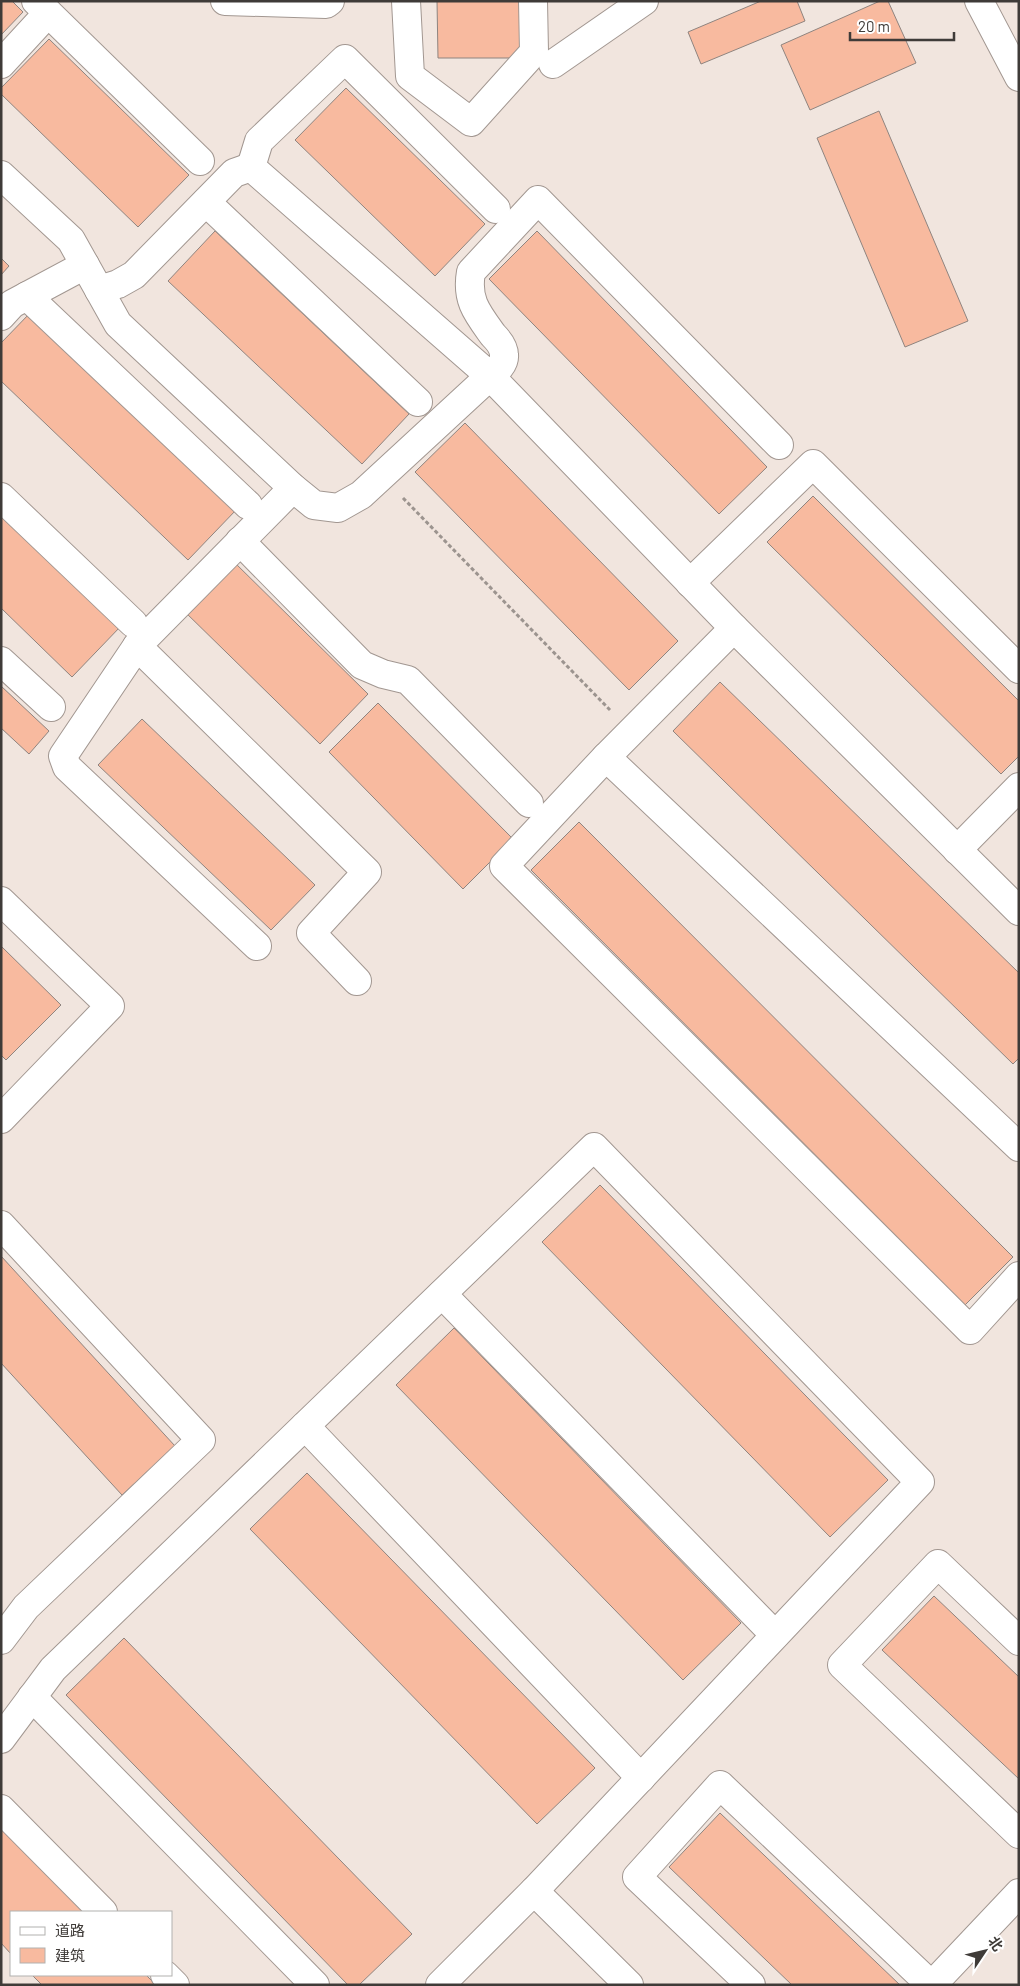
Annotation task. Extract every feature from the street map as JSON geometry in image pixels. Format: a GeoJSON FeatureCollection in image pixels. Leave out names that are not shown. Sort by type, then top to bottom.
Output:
{"type":"FeatureCollection","features":[{"type":"Feature","properties":{"kind":"street"},"geometry":{"type":"LineString","coordinates":[[225,1],[326,4],[330,1]]}},
{"type":"Feature","properties":{"kind":"street"},"geometry":{"type":"LineString","coordinates":[[406,1],[410,76],[471,122],[534,52],[533,1]]}},
{"type":"Feature","properties":{"kind":"street"},"geometry":{"type":"LineString","coordinates":[[553,64],[644,1]]}},
{"type":"Feature","properties":{"kind":"street"},"geometry":{"type":"LineString","coordinates":[[979,1],[1019,77]]}},
{"type":"Feature","properties":{"kind":"street"},"geometry":{"type":"LineString","coordinates":[[1,64],[42,7],[200,162]]}},
{"type":"Feature","properties":{"kind":"street"},"geometry":{"type":"LineString","coordinates":[[251,167],[259,141],[344,59],[496,210]]}},
{"type":"Feature","properties":{"kind":"street"},"geometry":{"type":"LineString","coordinates":[[99,290],[118,284],[134,275],[234,173],[251,167]]}},
{"type":"Feature","properties":{"kind":"street"},"geometry":{"type":"LineString","coordinates":[[251,167],[490,376],[734,628],[1019,911]]}},
{"type":"Feature","properties":{"kind":"street"},"geometry":{"type":"LineString","coordinates":[[1,175],[71,240],[118,324],[292,488],[314,505],[338,508],[361,495],[502,365],[505,356],[501,346],[482,319],[474,304],[468,286],[471,272],[538,200],[779,445]]}},
{"type":"Feature","properties":{"kind":"street"},"geometry":{"type":"LineString","coordinates":[[206,202],[418,402]]}},
{"type":"Feature","properties":{"kind":"street"},"geometry":{"type":"LineString","coordinates":[[1,316],[12,304],[85,265]]}},
{"type":"Feature","properties":{"kind":"street"},"geometry":{"type":"LineString","coordinates":[[27,296],[248,505]]}},
{"type":"Feature","properties":{"kind":"street"},"geometry":{"type":"LineString","coordinates":[[690,583],[813,464],[1019,670]]}},
{"type":"Feature","properties":{"kind":"street"},"geometry":{"type":"LineString","coordinates":[[257,946],[67,767],[63,756],[135,634],[240,541],[292,488]]}},
{"type":"Feature","properties":{"kind":"street"},"geometry":{"type":"LineString","coordinates":[[1,497],[367,872],[311,933],[357,981]]}},
{"type":"Feature","properties":{"kind":"street"},"geometry":{"type":"LineString","coordinates":[[240,541],[362,665],[383,674],[408,680],[529,804]]}},
{"type":"Feature","properties":{"kind":"street"},"geometry":{"type":"LineString","coordinates":[[734,628],[606,757],[504,866],[970,1330],[1019,1276]]}},
{"type":"Feature","properties":{"kind":"street"},"geometry":{"type":"LineString","coordinates":[[1,661],[51,707]]}},
{"type":"Feature","properties":{"kind":"street"},"geometry":{"type":"LineString","coordinates":[[606,757],[1019,1147]]}},
{"type":"Feature","properties":{"kind":"street"},"geometry":{"type":"LineString","coordinates":[[957,850],[1019,787]]}},
{"type":"Feature","properties":{"kind":"street"},"geometry":{"type":"LineString","coordinates":[[1,901],[110,1006],[1,1119]]}},
{"type":"Feature","properties":{"kind":"street"},"geometry":{"type":"LineString","coordinates":[[1,1739],[54,1669],[594,1147],[920,1482],[534,1891],[440,1985]]}},
{"type":"Feature","properties":{"kind":"street"},"geometry":{"type":"LineString","coordinates":[[1,1225],[201,1440],[26,1607],[1,1640]]}},
{"type":"Feature","properties":{"kind":"street"},"geometry":{"type":"LineString","coordinates":[[442,1294],[775,1635]]}},
{"type":"Feature","properties":{"kind":"street"},"geometry":{"type":"LineString","coordinates":[[305,1426],[641,1778]]}},
{"type":"Feature","properties":{"kind":"street"},"geometry":{"type":"LineString","coordinates":[[1019,1641],[938,1564],[842,1665],[1019,1834]]}},
{"type":"Feature","properties":{"kind":"street"},"geometry":{"type":"LineString","coordinates":[[32,1696],[315,1985]]}},
{"type":"Feature","properties":{"kind":"street"},"geometry":{"type":"LineString","coordinates":[[751,1985],[637,1877],[720,1785],[932,1985],[1019,1893]]}},
{"type":"Feature","properties":{"kind":"street"},"geometry":{"type":"LineString","coordinates":[[1,1809],[102,1911]]}},
{"type":"Feature","properties":{"kind":"street"},"geometry":{"type":"LineString","coordinates":[[534,1891],[629,1985]]}},
{"type":"Feature","properties":{"kind":"street"},"geometry":{"type":"LineString","coordinates":[[166,1976],[175,1985]]}},
{"type":"Feature","properties":{"kind":"path"},"geometry":{"type":"LineString","coordinates":[[382,476],[612,711]]}},
{"type":"Feature","properties":{"kind":"building"},"geometry":{"type":"Polygon","coordinates":[[[1,1],[12,1],[23,12],[1,35],[1,1]]]}},
{"type":"Feature","properties":{"kind":"building"},"geometry":{"type":"Polygon","coordinates":[[[437,1],[520,1],[521,58],[438,58],[437,1]]]}},
{"type":"Feature","properties":{"kind":"building"},"geometry":{"type":"Polygon","coordinates":[[[761,1],[797,1],[805,21],[701,64],[688,32],[761,1]]]}},
{"type":"Feature","properties":{"kind":"building"},"geometry":{"type":"Polygon","coordinates":[[[880,1],[888,1],[916,63],[810,110],[781,45],[880,1]]]}},
{"type":"Feature","properties":{"kind":"building"},"geometry":{"type":"Polygon","coordinates":[[[49,39],[189,175],[138,227],[1,94],[1,88],[49,39]]]}},
{"type":"Feature","properties":{"kind":"building"},"geometry":{"type":"Polygon","coordinates":[[[346,88],[485,224],[435,276],[295,140],[346,88]]]}},
{"type":"Feature","properties":{"kind":"building"},"geometry":{"type":"Polygon","coordinates":[[[879,111],[968,321],[905,347],[817,138],[879,111]]]}},
{"type":"Feature","properties":{"kind":"building"},"geometry":{"type":"Polygon","coordinates":[[[215,231],[409,414],[362,464],[168,281],[215,231]]]}},
{"type":"Feature","properties":{"kind":"building"},"geometry":{"type":"Polygon","coordinates":[[[537,231],[767,467],[719,514],[489,279],[537,231]]]}},
{"type":"Feature","properties":{"kind":"building"},"geometry":{"type":"Polygon","coordinates":[[[1,258],[9,266],[1,275],[1,258]]]}},
{"type":"Feature","properties":{"kind":"building"},"geometry":{"type":"Polygon","coordinates":[[[31,312],[237,509],[188,560],[1,381],[1,343],[31,312]]]}},
{"type":"Feature","properties":{"kind":"building"},"geometry":{"type":"Polygon","coordinates":[[[465,423],[678,641],[629,690],[415,472],[465,423]]]}},
{"type":"Feature","properties":{"kind":"building"},"geometry":{"type":"Polygon","coordinates":[[[813,496],[1019,701],[1019,756],[1001,774],[767,542],[813,496]]]}},
{"type":"Feature","properties":{"kind":"building"},"geometry":{"type":"Polygon","coordinates":[[[1,511],[121,626],[72,677],[1,608],[1,511]]]}},
{"type":"Feature","properties":{"kind":"building"},"geometry":{"type":"Polygon","coordinates":[[[231,559],[368,694],[320,744],[182,609],[231,559]]]}},
{"type":"Feature","properties":{"kind":"building"},"geometry":{"type":"Polygon","coordinates":[[[720,682],[1019,973],[1019,1058],[1013,1064],[673,731],[720,682]]]}},
{"type":"Feature","properties":{"kind":"building"},"geometry":{"type":"Polygon","coordinates":[[[1,686],[49,731],[29,754],[1,728],[1,686]]]}},
{"type":"Feature","properties":{"kind":"building"},"geometry":{"type":"Polygon","coordinates":[[[378,703],[513,839],[463,889],[329,752],[378,703]]]}},
{"type":"Feature","properties":{"kind":"building"},"geometry":{"type":"Polygon","coordinates":[[[142,719],[315,885],[271,930],[98,765],[142,719]]]}},
{"type":"Feature","properties":{"kind":"building"},"geometry":{"type":"Polygon","coordinates":[[[579,822],[1013,1257],[965,1305],[531,870],[579,822]]]}},
{"type":"Feature","properties":{"kind":"building"},"geometry":{"type":"Polygon","coordinates":[[[1,946],[61,1005],[6,1060],[1,1055],[1,946]]]}},
{"type":"Feature","properties":{"kind":"building"},"geometry":{"type":"Polygon","coordinates":[[[600,1185],[888,1480],[830,1537],[542,1242],[600,1185]]]}},
{"type":"Feature","properties":{"kind":"building"},"geometry":{"type":"Polygon","coordinates":[[[1,1256],[175,1446],[122,1495],[1,1363],[1,1256]]]}},
{"type":"Feature","properties":{"kind":"building"},"geometry":{"type":"Polygon","coordinates":[[[454,1328],[741,1623],[683,1680],[396,1385],[454,1328]]]}},
{"type":"Feature","properties":{"kind":"building"},"geometry":{"type":"Polygon","coordinates":[[[307,1473],[595,1768],[537,1824],[250,1529],[307,1473]]]}},
{"type":"Feature","properties":{"kind":"building"},"geometry":{"type":"Polygon","coordinates":[[[934,1596],[1019,1677],[1019,1779],[882,1650],[934,1596]]]}},
{"type":"Feature","properties":{"kind":"building"},"geometry":{"type":"Polygon","coordinates":[[[124,1638],[412,1934],[359,1985],[348,1985],[66,1695],[124,1638]]]}},
{"type":"Feature","properties":{"kind":"building"},"geometry":{"type":"Polygon","coordinates":[[[720,1813],[900,1985],[792,1985],[669,1867],[720,1813]]]}},
{"type":"Feature","properties":{"kind":"building"},"geometry":{"type":"Polygon","coordinates":[[[1,1827],[84,1911],[10,1911],[10,1953],[1,1943],[1,1827]]]}},
{"type":"Feature","properties":{"kind":"building"},"geometry":{"type":"Polygon","coordinates":[[[33,1976],[147,1976],[156,1985],[42,1985],[33,1976]]]}}]}
